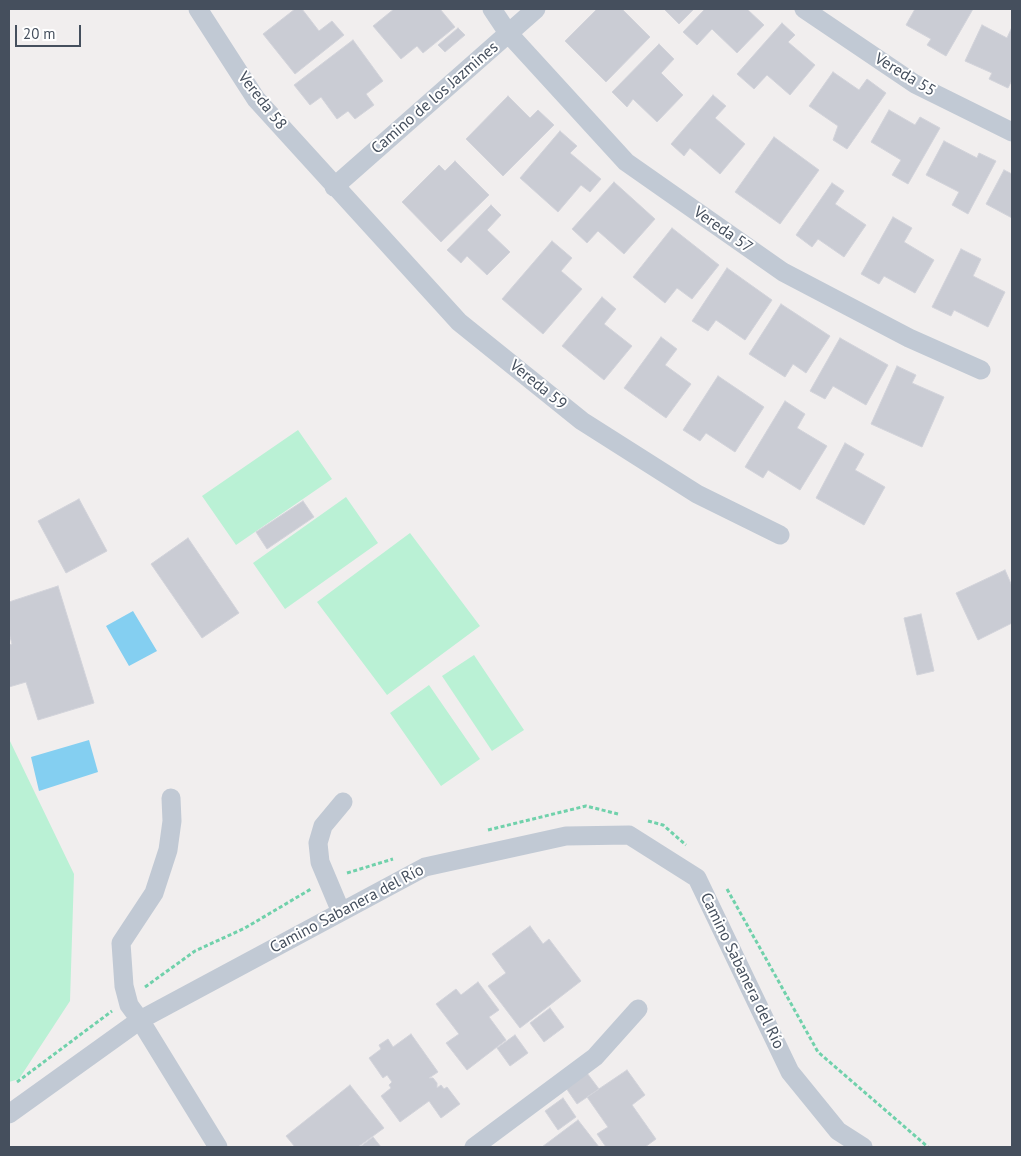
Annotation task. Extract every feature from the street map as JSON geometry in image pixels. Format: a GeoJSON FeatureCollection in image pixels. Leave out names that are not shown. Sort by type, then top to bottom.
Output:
{"type":"FeatureCollection","features":[{"type":"Feature","properties":{"kind":"street","name":"Vereda 58"},"geometry":{"type":"LineString","coordinates":[[198,9],[256,99],[334,187]]}},
{"type":"Feature","properties":{"kind":"street","name":"Vereda 57"},"geometry":{"type":"LineString","coordinates":[[492,9],[508,33],[626,162],[783,272],[910,338],[981,370]]}},
{"type":"Feature","properties":{"kind":"street","name":"Camino de los Jazmines"},"geometry":{"type":"LineString","coordinates":[[334,187],[536,9]]}},
{"type":"Feature","properties":{"kind":"street","name":"Vereda 55"},"geometry":{"type":"LineString","coordinates":[[804,9],[914,84],[1012,132]]}},
{"type":"Feature","properties":{"kind":"street","name":"Vereda 59"},"geometry":{"type":"LineString","coordinates":[[334,187],[459,322],[582,421],[696,494],[780,535]]}},
{"type":"Feature","properties":{"kind":"street"},"geometry":{"type":"LineString","coordinates":[[171,798],[172,821],[168,850],[154,893],[121,943],[124,986],[128,1000],[218,1147]]}},
{"type":"Feature","properties":{"kind":"street"},"geometry":{"type":"LineString","coordinates":[[341,912],[320,862],[318,843],[323,826],[343,802]]}},
{"type":"Feature","properties":{"kind":"street","name":"Camino Sabanera del Río"},"geometry":{"type":"LineString","coordinates":[[9,1114],[11,1110],[140,1020],[425,867],[566,836],[629,835],[697,878],[790,1072],[838,1130],[863,1147]]}},
{"type":"Feature","properties":{"kind":"street"},"geometry":{"type":"LineString","coordinates":[[474,1147],[595,1057],[638,1009]]}},
{"type":"Feature","properties":{"kind":"path"},"geometry":{"type":"LineString","coordinates":[[14,1085],[19,1079],[195,951]]}},
{"type":"Feature","properties":{"kind":"path"},"geometry":{"type":"LineString","coordinates":[[818,1052],[928,1147]]}},
{"type":"Feature","properties":{"kind":"green space"},"geometry":{"type":"Polygon","coordinates":[[[298,430],[332,479],[236,545],[202,496],[298,430]]]}},
{"type":"Feature","properties":{"kind":"green space"},"geometry":{"type":"Polygon","coordinates":[[[346,497],[378,543],[285,609],[253,563],[346,497]]]}},
{"type":"Feature","properties":{"kind":"green space"},"geometry":{"type":"Polygon","coordinates":[[[410,533],[480,626],[387,695],[317,602],[410,533]]]}},
{"type":"Feature","properties":{"kind":"green space"},"geometry":{"type":"Polygon","coordinates":[[[474,655],[524,730],[492,751],[442,676],[474,655]]]}},
{"type":"Feature","properties":{"kind":"green space"},"geometry":{"type":"Polygon","coordinates":[[[429,685],[480,759],[441,786],[390,713],[429,685]]]}},
{"type":"Feature","properties":{"kind":"green space"},"geometry":{"type":"Polygon","coordinates":[[[9,739],[74,874],[70,1001],[19,1079],[9,1082],[9,739]]]}},
{"type":"Feature","properties":{"kind":"water"},"geometry":{"type":"Polygon","coordinates":[[[133,611],[157,651],[129,666],[106,626],[133,611]]]}},
{"type":"Feature","properties":{"kind":"water"},"geometry":{"type":"Polygon","coordinates":[[[89,740],[98,772],[39,791],[31,757],[89,740]]]}},
{"type":"Feature","properties":{"kind":"building"},"geometry":{"type":"Polygon","coordinates":[[[295,9],[302,9],[319,31],[332,21],[344,35],[295,74],[263,34],[295,9]]]}},
{"type":"Feature","properties":{"kind":"building"},"geometry":{"type":"Polygon","coordinates":[[[394,9],[440,9],[455,27],[423,53],[417,46],[401,59],[373,26],[394,9]]]}},
{"type":"Feature","properties":{"kind":"building"},"geometry":{"type":"Polygon","coordinates":[[[597,9],[622,9],[650,37],[606,82],[565,41],[597,9]]]}},
{"type":"Feature","properties":{"kind":"building"},"geometry":{"type":"Polygon","coordinates":[[[664,9],[694,9],[679,24],[664,9]]]}},
{"type":"Feature","properties":{"kind":"building"},"geometry":{"type":"Polygon","coordinates":[[[705,9],[747,9],[764,25],[737,53],[712,29],[697,45],[683,32],[705,9]]]}},
{"type":"Feature","properties":{"kind":"building"},"geometry":{"type":"Polygon","coordinates":[[[915,9],[973,9],[946,56],[927,45],[931,39],[906,25],[915,9]]]}},
{"type":"Feature","properties":{"kind":"building"},"geometry":{"type":"Polygon","coordinates":[[[782,23],[795,35],[788,42],[815,65],[790,95],[767,75],[754,89],[737,74],[782,23]]]}},
{"type":"Feature","properties":{"kind":"building"},"geometry":{"type":"Polygon","coordinates":[[[982,25],[1007,38],[1012,27],[1012,80],[1008,88],[989,79],[992,73],[965,61],[982,25]]]}},
{"type":"Feature","properties":{"kind":"building"},"geometry":{"type":"Polygon","coordinates":[[[458,28],[465,35],[445,52],[438,45],[458,28]]]}},
{"type":"Feature","properties":{"kind":"building"},"geometry":{"type":"Polygon","coordinates":[[[353,40],[383,81],[366,94],[374,105],[355,119],[348,111],[337,119],[321,97],[310,105],[294,85],[353,40]]]}},
{"type":"Feature","properties":{"kind":"building"},"geometry":{"type":"Polygon","coordinates":[[[659,44],[674,59],[661,73],[683,95],[657,122],[633,99],[627,107],[612,92],[659,44]]]}},
{"type":"Feature","properties":{"kind":"building"},"geometry":{"type":"Polygon","coordinates":[[[833,72],[859,90],[867,79],[886,93],[847,149],[833,140],[838,126],[809,106],[833,72]]]}},
{"type":"Feature","properties":{"kind":"building"},"geometry":{"type":"Polygon","coordinates":[[[713,95],[726,106],[715,118],[745,144],[720,174],[690,148],[684,156],[671,144],[713,95]]]}},
{"type":"Feature","properties":{"kind":"building"},"geometry":{"type":"Polygon","coordinates":[[[508,96],[530,118],[538,110],[554,125],[503,176],[466,139],[508,96]]]}},
{"type":"Feature","properties":{"kind":"building"},"geometry":{"type":"Polygon","coordinates":[[[889,110],[915,125],[920,117],[940,128],[908,184],[892,175],[901,160],[871,142],[889,110]]]}},
{"type":"Feature","properties":{"kind":"building"},"geometry":{"type":"Polygon","coordinates":[[[560,131],[577,146],[570,153],[601,179],[590,192],[581,185],[558,212],[520,178],[560,131]]]}},
{"type":"Feature","properties":{"kind":"building"},"geometry":{"type":"Polygon","coordinates":[[[774,137],[819,170],[780,224],[735,192],[774,137]]]}},
{"type":"Feature","properties":{"kind":"building"},"geometry":{"type":"Polygon","coordinates":[[[944,141],[977,158],[979,153],[996,161],[968,214],[952,205],[959,192],[926,175],[944,141]]]}},
{"type":"Feature","properties":{"kind":"building"},"geometry":{"type":"Polygon","coordinates":[[[455,161],[489,195],[441,242],[402,202],[439,165],[445,171],[455,161]]]}},
{"type":"Feature","properties":{"kind":"building"},"geometry":{"type":"Polygon","coordinates":[[[1004,170],[1012,174],[1012,218],[986,204],[1004,170]]]}},
{"type":"Feature","properties":{"kind":"building"},"geometry":{"type":"Polygon","coordinates":[[[614,182],[655,219],[624,254],[598,231],[587,243],[572,229],[614,182]]]}},
{"type":"Feature","properties":{"kind":"building"},"geometry":{"type":"Polygon","coordinates":[[[832,183],[844,191],[835,204],[866,225],[844,257],[818,239],[812,247],[796,235],[832,183]]]}},
{"type":"Feature","properties":{"kind":"building"},"geometry":{"type":"Polygon","coordinates":[[[491,205],[501,215],[487,230],[510,252],[487,275],[467,256],[461,263],[447,250],[491,205]]]}},
{"type":"Feature","properties":{"kind":"building"},"geometry":{"type":"Polygon","coordinates":[[[893,217],[912,228],[904,242],[934,260],[915,293],[884,276],[879,284],[861,274],[893,217]]]}},
{"type":"Feature","properties":{"kind":"building"},"geometry":{"type":"Polygon","coordinates":[[[672,228],[719,265],[692,299],[677,288],[665,303],[633,277],[672,228]]]}},
{"type":"Feature","properties":{"kind":"building"},"geometry":{"type":"Polygon","coordinates":[[[552,241],[572,258],[561,271],[582,289],[543,334],[502,299],[552,241]]]}},
{"type":"Feature","properties":{"kind":"building"},"geometry":{"type":"Polygon","coordinates":[[[961,249],[981,259],[973,276],[1005,292],[988,327],[954,310],[951,316],[932,307],[961,249]]]}},
{"type":"Feature","properties":{"kind":"building"},"geometry":{"type":"Polygon","coordinates":[[[727,268],[772,300],[745,340],[716,320],[708,331],[692,321],[727,268]]]}},
{"type":"Feature","properties":{"kind":"building"},"geometry":{"type":"Polygon","coordinates":[[[602,297],[616,309],[604,324],[632,346],[604,380],[562,346],[602,297]]]}},
{"type":"Feature","properties":{"kind":"building"},"geometry":{"type":"Polygon","coordinates":[[[781,304],[830,336],[806,373],[793,364],[785,377],[749,354],[781,304]]]}},
{"type":"Feature","properties":{"kind":"building"},"geometry":{"type":"Polygon","coordinates":[[[661,337],[677,349],[665,365],[691,384],[666,418],[624,388],[661,337]]]}},
{"type":"Feature","properties":{"kind":"building"},"geometry":{"type":"Polygon","coordinates":[[[840,338],[888,365],[866,405],[833,386],[825,399],[810,391],[840,338]]]}},
{"type":"Feature","properties":{"kind":"building"},"geometry":{"type":"Polygon","coordinates":[[[897,366],[916,375],[912,383],[944,397],[922,447],[871,424],[897,366]]]}},
{"type":"Feature","properties":{"kind":"building"},"geometry":{"type":"Polygon","coordinates":[[[718,376],[764,407],[735,452],[706,433],[700,441],[683,430],[718,376]]]}},
{"type":"Feature","properties":{"kind":"building"},"geometry":{"type":"Polygon","coordinates":[[[785,401],[805,414],[797,428],[827,446],[800,490],[768,470],[763,478],[745,467],[785,401]]]}},
{"type":"Feature","properties":{"kind":"building"},"geometry":{"type":"Polygon","coordinates":[[[845,443],[864,454],[855,470],[885,487],[864,525],[816,498],[845,443]]]}},
{"type":"Feature","properties":{"kind":"building"},"geometry":{"type":"Polygon","coordinates":[[[79,499],[107,551],[66,573],[38,521],[79,499]]]}},
{"type":"Feature","properties":{"kind":"building"},"geometry":{"type":"Polygon","coordinates":[[[303,501],[314,517],[267,549],[256,532],[303,501]]]}},
{"type":"Feature","properties":{"kind":"building"},"geometry":{"type":"Polygon","coordinates":[[[188,538],[239,613],[202,638],[151,564],[188,538]]]}},
{"type":"Feature","properties":{"kind":"building"},"geometry":{"type":"Polygon","coordinates":[[[1005,570],[1012,586],[1012,623],[978,640],[956,593],[1005,570]]]}},
{"type":"Feature","properties":{"kind":"building"},"geometry":{"type":"Polygon","coordinates":[[[58,586],[94,703],[38,720],[26,682],[9,687],[9,645],[12,644],[9,633],[9,602],[58,586]]]}},
{"type":"Feature","properties":{"kind":"building"},"geometry":{"type":"Polygon","coordinates":[[[921,614],[934,671],[917,675],[904,618],[921,614]]]}},
{"type":"Feature","properties":{"kind":"building"},"geometry":{"type":"Polygon","coordinates":[[[530,926],[543,944],[549,939],[581,981],[520,1028],[488,986],[506,973],[492,954],[530,926]]]}},
{"type":"Feature","properties":{"kind":"building"},"geometry":{"type":"Polygon","coordinates":[[[478,982],[499,1010],[489,1017],[506,1040],[467,1070],[446,1043],[459,1034],[436,1004],[456,989],[461,995],[478,982]]]}},
{"type":"Feature","properties":{"kind":"building"},"geometry":{"type":"Polygon","coordinates":[[[550,1008],[564,1027],[544,1042],[530,1023],[550,1008]]]}},
{"type":"Feature","properties":{"kind":"building"},"geometry":{"type":"Polygon","coordinates":[[[411,1034],[438,1072],[429,1078],[433,1078],[437,1083],[437,1088],[441,1085],[444,1089],[447,1087],[460,1104],[441,1118],[429,1101],[400,1122],[381,1096],[391,1088],[389,1085],[392,1082],[387,1075],[383,1078],[369,1058],[381,1049],[379,1045],[388,1039],[393,1047],[411,1034]]]}},
{"type":"Feature","properties":{"kind":"building"},"geometry":{"type":"Polygon","coordinates":[[[515,1035],[528,1053],[510,1066],[497,1048],[515,1035]]]}},
{"type":"Feature","properties":{"kind":"building"},"geometry":{"type":"Polygon","coordinates":[[[627,1070],[645,1095],[632,1105],[656,1139],[645,1147],[606,1147],[597,1134],[608,1127],[587,1097],[627,1070]]]}},
{"type":"Feature","properties":{"kind":"building"},"geometry":{"type":"Polygon","coordinates":[[[587,1073],[599,1089],[577,1104],[566,1088],[587,1073]]]}},
{"type":"Feature","properties":{"kind":"building"},"geometry":{"type":"Polygon","coordinates":[[[350,1085],[384,1128],[358,1147],[295,1147],[286,1136],[350,1085]]]}},
{"type":"Feature","properties":{"kind":"building"},"geometry":{"type":"Polygon","coordinates":[[[563,1098],[576,1117],[558,1130],[545,1111],[563,1098]]]}},
{"type":"Feature","properties":{"kind":"building"},"geometry":{"type":"Polygon","coordinates":[[[578,1120],[599,1147],[542,1147],[578,1120]]]}},
{"type":"Feature","properties":{"kind":"building"},"geometry":{"type":"Polygon","coordinates":[[[373,1137],[381,1147],[360,1147],[373,1137]]]}}]}
